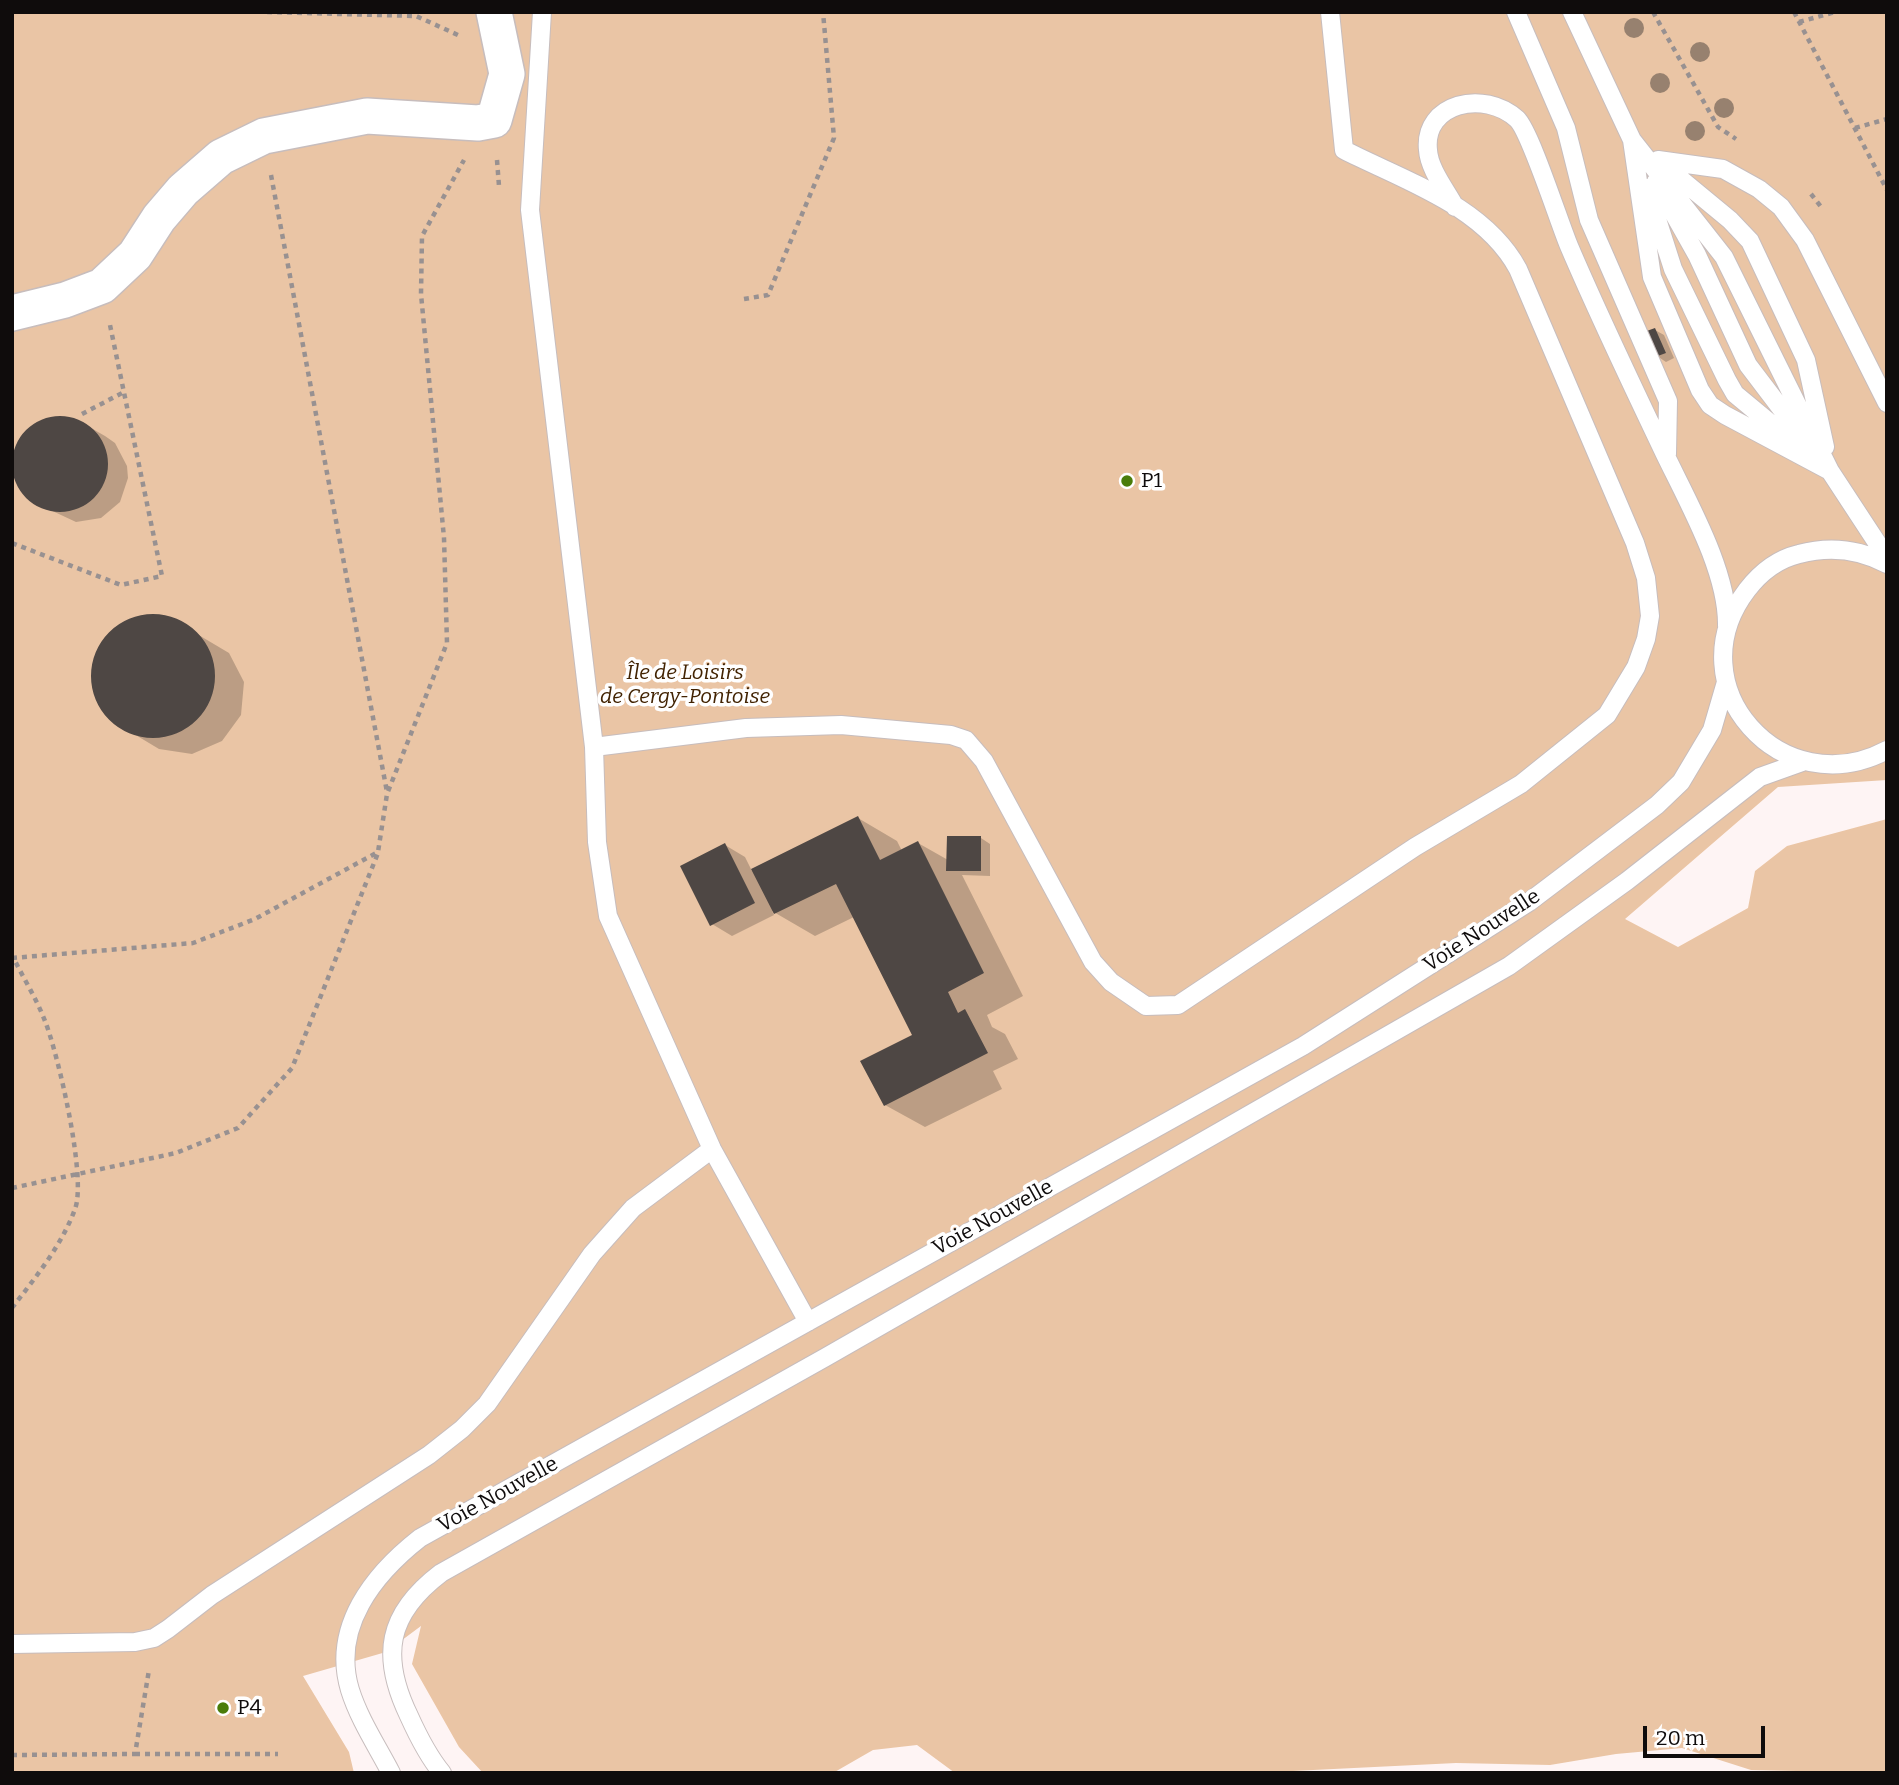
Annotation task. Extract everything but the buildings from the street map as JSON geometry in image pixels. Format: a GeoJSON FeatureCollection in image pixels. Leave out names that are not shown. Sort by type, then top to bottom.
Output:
{"type":"FeatureCollection","features":[{"type":"Feature","properties":{"kind":"street"},"geometry":{"type":"LineString","coordinates":[[12,313],[65,300],[102,286],[135,255],[159,218],[183,190],[221,157],[264,136],[367,116],[478,123],[494,120],[507,74],[494,12]]}},
{"type":"Feature","properties":{"kind":"lane"},"geometry":{"type":"LineString","coordinates":[[542,12],[530,210],[594,747],[597,842],[608,916],[712,1149],[808,1322]]}},
{"type":"Feature","properties":{"kind":"lane"},"geometry":{"type":"LineString","coordinates":[[594,747],[790,725],[934,731],[966,740],[984,761],[1093,961],[1111,982],[1146,1006],[1178,1005],[1415,847],[1521,784],[1583,737],[1607,715],[1624,692],[1646,639],[1650,601],[1635,543],[1518,269],[1502,242],[1455,207],[1344,150],[1330,12]]}},
{"type":"Feature","properties":{"kind":"lane"},"geometry":{"type":"LineString","coordinates":[[1516,12],[1566,128],[1588,220],[1668,401],[1667,457]]}},
{"type":"Feature","properties":{"kind":"lane"},"geometry":{"type":"LineString","coordinates":[[1572,12],[1632,140],[1697,254],[1748,365],[1830,471],[1887,558]]}},
{"type":"Feature","properties":{"kind":"lane"},"geometry":{"type":"LineString","coordinates":[[1455,207],[1428,153],[1429,135],[1437,121],[1451,110],[1476,100],[1487,102],[1520,121],[1527,135],[1550,202],[1591,297],[1667,457],[1718,575],[1726,597],[1727,626],[1723,662],[1726,682],[1746,724],[1772,747],[1802,762],[1819,765],[1853,763],[1887,750]]}},
{"type":"Feature","properties":{"kind":"lane"},"geometry":{"type":"LineString","coordinates":[[1632,140],[1730,220],[1750,241],[1806,360],[1830,471]]}},
{"type":"Feature","properties":{"kind":"lane"},"geometry":{"type":"LineString","coordinates":[[1632,140],[1724,257],[1830,471]]}},
{"type":"Feature","properties":{"kind":"lane"},"geometry":{"type":"LineString","coordinates":[[1632,140],[1673,269],[1735,394],[1830,471]]}},
{"type":"Feature","properties":{"kind":"lane"},"geometry":{"type":"LineString","coordinates":[[1632,140],[1652,277],[1700,390],[1710,405],[1725,415],[1830,471]]}},
{"type":"Feature","properties":{"kind":"lane"},"geometry":{"type":"LineString","coordinates":[[1658,160],[1723,169],[1759,189],[1781,207],[1805,240],[1887,402]]}},
{"type":"Feature","properties":{"kind":"lane"},"geometry":{"type":"LineString","coordinates":[[1727,626],[1751,584],[1778,562],[1793,555],[1843,549],[1860,552],[1887,564]]}},
{"type":"Feature","properties":{"kind":"lane","name":"Voie Nouvelle"},"geometry":{"type":"LineString","coordinates":[[391,1773],[360,1714],[346,1672],[350,1628],[365,1596],[383,1570],[420,1538],[1303,1046],[1529,902],[1657,805],[1681,782],[1712,730],[1726,682]]}},
{"type":"Feature","properties":{"kind":"lane","name":"Voie Nouvelle"},"geometry":{"type":"LineString","coordinates":[[442,1773],[402,1702],[393,1676],[391,1647],[407,1605],[419,1590],[441,1573],[838,1350],[1509,966],[1617,888],[1760,777],[1802,762]]}},
{"type":"Feature","properties":{"kind":"lane"},"geometry":{"type":"LineString","coordinates":[[12,1644],[135,1642],[150,1638],[168,1629],[212,1595],[462,1429],[487,1404],[592,1254],[633,1208],[712,1149]]}},
{"type":"Feature","properties":{"kind":"path"},"geometry":{"type":"LineString","coordinates":[[267,12],[416,16],[463,37]]}},
{"type":"Feature","properties":{"kind":"path"},"geometry":{"type":"LineString","coordinates":[[744,299],[768,295],[834,138],[823,12]]}},
{"type":"Feature","properties":{"kind":"path"},"geometry":{"type":"LineString","coordinates":[[1794,12],[1887,190]]}},
{"type":"Feature","properties":{"kind":"path"},"geometry":{"type":"LineString","coordinates":[[1800,22],[1835,12]]}},
{"type":"Feature","properties":{"kind":"path"},"geometry":{"type":"LineString","coordinates":[[1855,128],[1887,119]]}},
{"type":"Feature","properties":{"kind":"path"},"geometry":{"type":"LineString","coordinates":[[12,1188],[176,1153],[238,1128],[292,1069],[378,852],[387,794],[447,643],[444,538],[421,294],[422,236],[459,171],[478,123]]}},
{"type":"Feature","properties":{"kind":"path"},"geometry":{"type":"LineString","coordinates":[[264,136],[387,794]]}},
{"type":"Feature","properties":{"kind":"path"},"geometry":{"type":"LineString","coordinates":[[12,543],[121,585],[162,576],[102,286]]}},
{"type":"Feature","properties":{"kind":"path"},"geometry":{"type":"LineString","coordinates":[[82,414],[124,392]]}},
{"type":"Feature","properties":{"kind":"path"},"geometry":{"type":"LineString","coordinates":[[12,1308],[38,1274],[76,1208],[77,1172],[64,1087],[49,1034],[13,958],[193,943],[255,919],[378,852]]}},
{"type":"Feature","properties":{"kind":"path"},"geometry":{"type":"LineString","coordinates":[[135,1754],[152,1653],[150,1638]]}},
{"type":"Feature","properties":{"kind":"path"},"geometry":{"type":"LineString","coordinates":[[12,1755],[278,1754]]}},
{"type":"Feature","properties":{"kind":"green space","name":"Île de Loisirs de Cergy-Pontoise"},"geometry":{"type":"Polygon","coordinates":[[[12,12],[1887,12],[1887,780],[1778,787],[1625,919],[1678,947],[1748,908],[1755,871],[1787,846],[1887,819],[1887,1773],[1751,1770],[1682,1748],[1616,1754],[1550,1765],[1456,1763],[1252,1773],[955,1773],[917,1745],[873,1750],[833,1773],[483,1773],[459,1747],[412,1664],[421,1626],[386,1652],[303,1676],[349,1752],[354,1773],[12,1773],[12,12]]]}},
{"type":"Feature","properties":{"kind":"place","name":"P1"},"geometry":{"type":"Point","coordinates":[1127,481]}},
{"type":"Feature","properties":{"kind":"place","name":"P4"},"geometry":{"type":"Point","coordinates":[223,1708]}}]}
